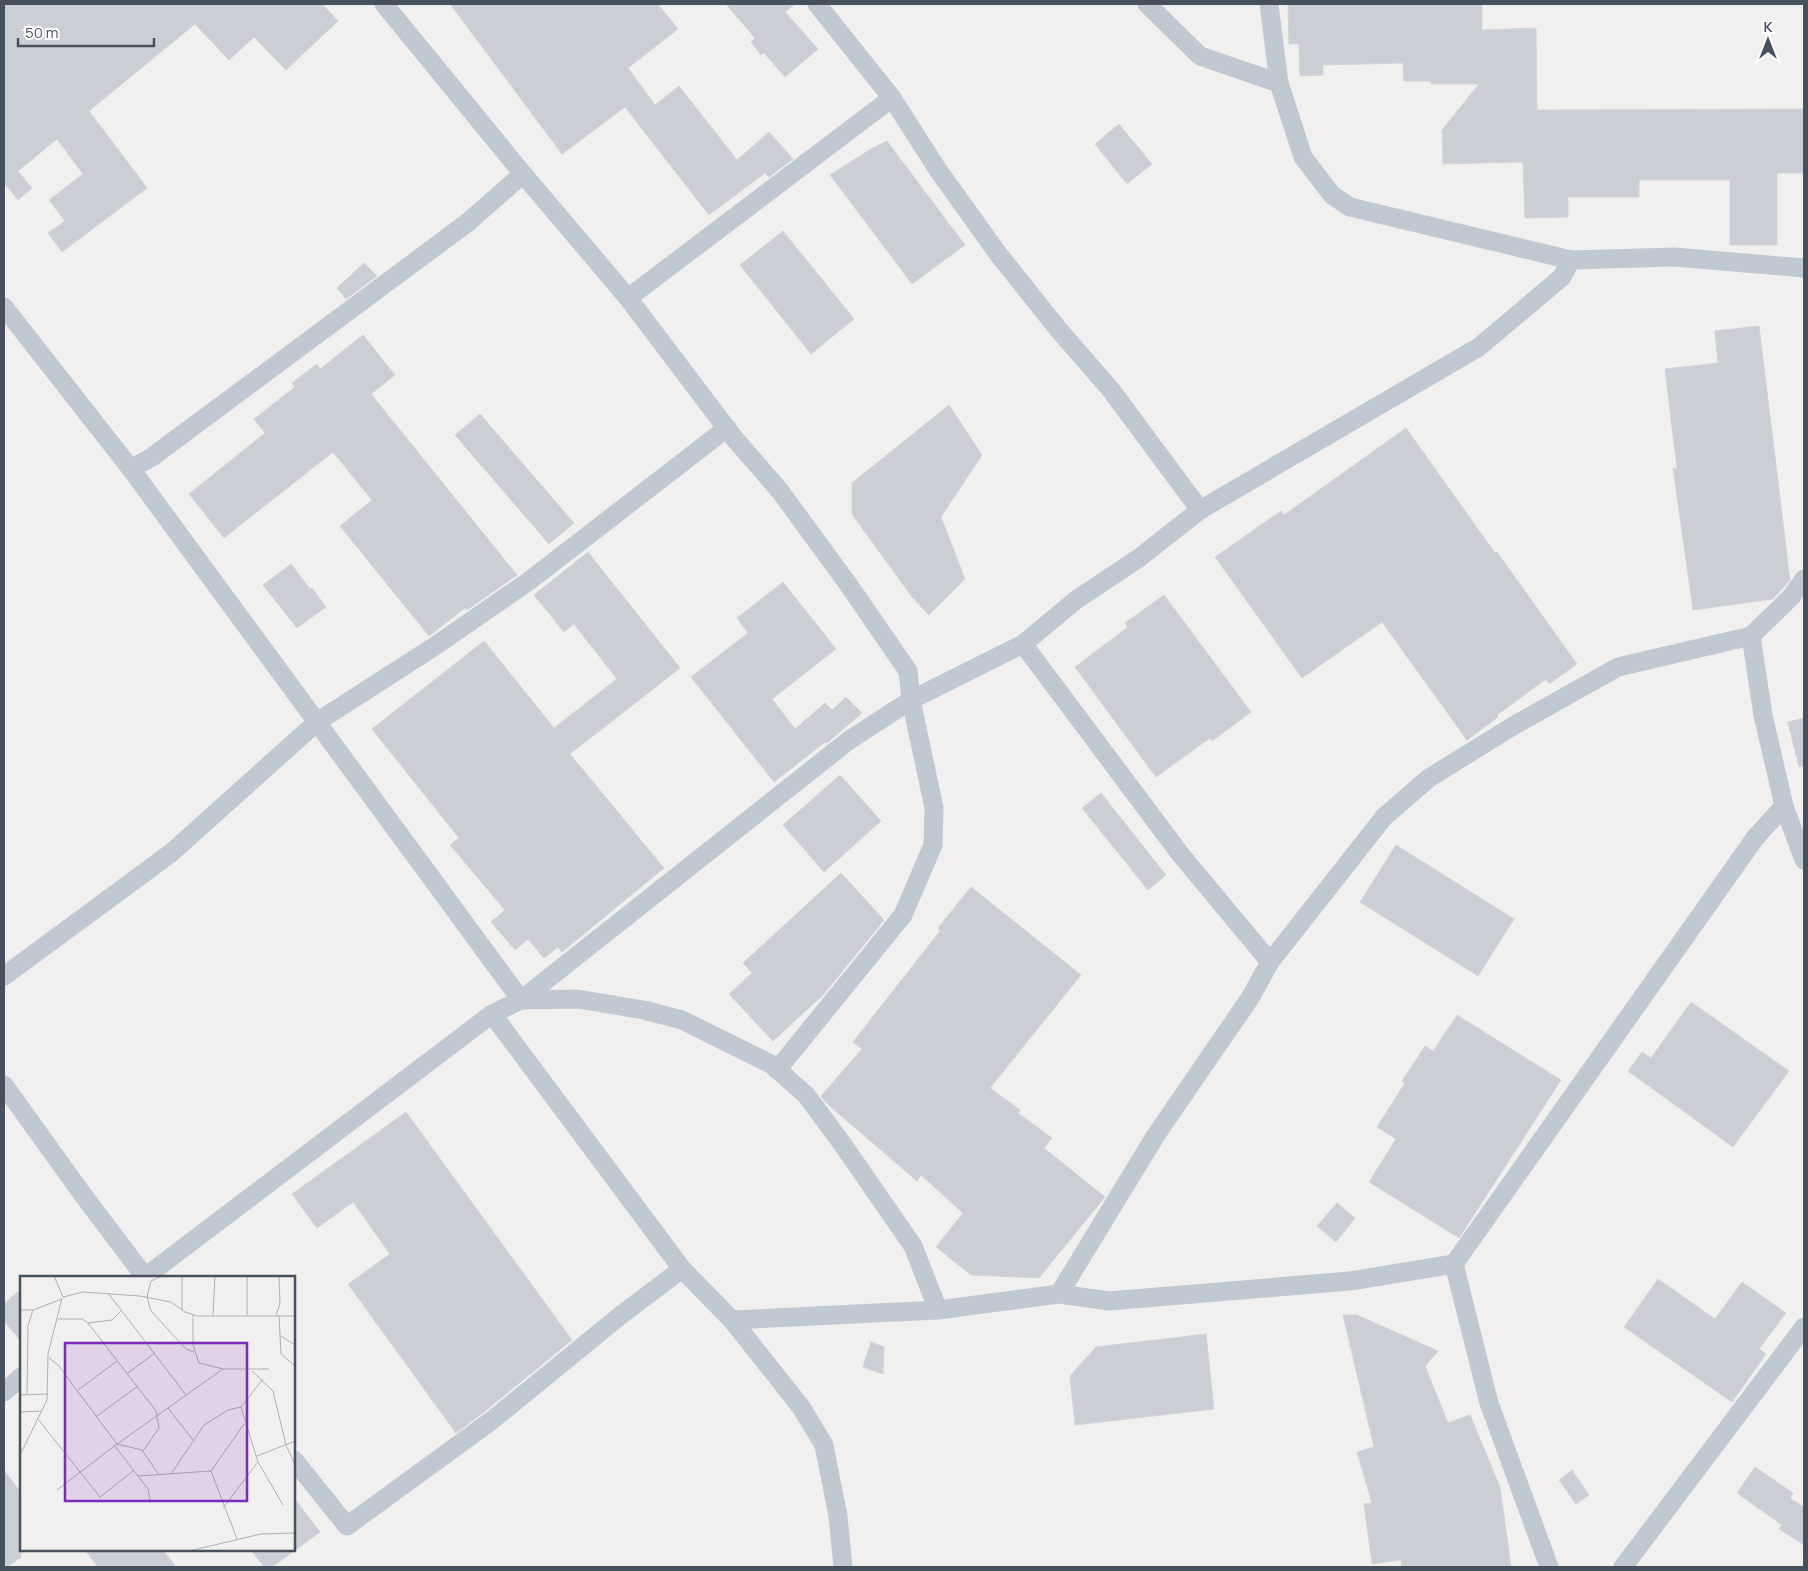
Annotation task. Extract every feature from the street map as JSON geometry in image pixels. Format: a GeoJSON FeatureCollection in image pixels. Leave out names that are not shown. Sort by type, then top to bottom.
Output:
{"type":"FeatureCollection","features":[{"type":"Feature","properties":{"kind":"street"},"geometry":{"type":"LineString","coordinates":[[384,4],[523,174],[628,298],[727,428],[780,491],[848,584],[908,671],[911,700],[934,808],[933,845],[903,915],[777,1070]]}},
{"type":"Feature","properties":{"kind":"street"},"geometry":{"type":"LineString","coordinates":[[817,4],[892,98],[938,170],[999,255],[1058,329],[1111,390],[1200,510]]}},
{"type":"Feature","properties":{"kind":"street"},"geometry":{"type":"LineString","coordinates":[[1147,4],[1200,56],[1279,83]]}},
{"type":"Feature","properties":{"kind":"street"},"geometry":{"type":"LineString","coordinates":[[1269,4],[1279,83],[1303,157],[1332,195],[1350,207],[1572,260],[1674,257],[1804,268]]}},
{"type":"Feature","properties":{"kind":"street"},"geometry":{"type":"LineString","coordinates":[[628,298],[892,98]]}},
{"type":"Feature","properties":{"kind":"street"},"geometry":{"type":"LineString","coordinates":[[131,469],[152,457],[467,223],[523,174]]}},
{"type":"Feature","properties":{"kind":"street"},"geometry":{"type":"LineString","coordinates":[[146,1276],[492,1014],[521,1000],[848,741],[911,700],[1023,644],[1076,600],[1139,558],[1200,510],[1479,347],[1562,277],[1572,260]]}},
{"type":"Feature","properties":{"kind":"street"},"geometry":{"type":"LineString","coordinates":[[4,307],[131,469],[521,1000]]}},
{"type":"Feature","properties":{"kind":"street"},"geometry":{"type":"LineString","coordinates":[[4,976],[171,853],[317,722],[435,646],[529,581],[727,428]]}},
{"type":"Feature","properties":{"kind":"street"},"geometry":{"type":"LineString","coordinates":[[1059,1294],[1156,1134],[1250,998],[1270,962],[1384,817],[1429,778],[1513,726],[1618,667],[1751,636],[1792,596],[1804,579]]}},
{"type":"Feature","properties":{"kind":"street"},"geometry":{"type":"LineString","coordinates":[[1751,636],[1763,716],[1784,806],[1804,860]]}},
{"type":"Feature","properties":{"kind":"street"},"geometry":{"type":"LineString","coordinates":[[1023,644],[1180,856],[1270,962]]}},
{"type":"Feature","properties":{"kind":"street"},"geometry":{"type":"LineString","coordinates":[[732,1320],[938,1310],[1059,1294],[1109,1301],[1350,1281],[1454,1264],[1755,838],[1784,806]]}},
{"type":"Feature","properties":{"kind":"street"},"geometry":{"type":"LineString","coordinates":[[521,1000],[578,999],[644,1010],[682,1020],[771,1064],[806,1096],[841,1142],[913,1246],[938,1310]]}},
{"type":"Feature","properties":{"kind":"street"},"geometry":{"type":"LineString","coordinates":[[492,1014],[682,1269],[732,1320],[800,1407],[824,1445],[838,1516],[843,1567]]}},
{"type":"Feature","properties":{"kind":"street"},"geometry":{"type":"LineString","coordinates":[[4,1085],[83,1196],[144,1276]]}},
{"type":"Feature","properties":{"kind":"street"},"geometry":{"type":"LineString","coordinates":[[1454,1264],[1489,1403],[1549,1567]]}},
{"type":"Feature","properties":{"kind":"street"},"geometry":{"type":"LineString","coordinates":[[295,1461],[347,1526],[490,1421],[621,1315],[682,1269]]}},
{"type":"Feature","properties":{"kind":"street"},"geometry":{"type":"LineString","coordinates":[[1623,1567],[1804,1328]]}},
{"type":"Feature","properties":{"kind":"street"},"geometry":{"type":"LineString","coordinates":[[4,1392],[20,1379]]}},
{"type":"Feature","properties":{"kind":"building"},"geometry":{"type":"Polygon","coordinates":[[[4,4],[322,4],[338,21],[286,70],[254,37],[229,60],[195,24],[89,111],[147,188],[62,252],[48,233],[65,221],[49,200],[83,174],[57,139],[18,171],[32,188],[18,200],[4,183],[4,4]]]}},
{"type":"Feature","properties":{"kind":"building"},"geometry":{"type":"Polygon","coordinates":[[[450,4],[658,4],[678,29],[628,68],[655,105],[679,86],[737,160],[769,132],[793,159],[769,177],[765,173],[709,215],[625,107],[562,154],[450,4]]]}},
{"type":"Feature","properties":{"kind":"building"},"geometry":{"type":"Polygon","coordinates":[[[726,4],[795,4],[785,12],[818,49],[785,77],[764,53],[761,55],[751,42],[755,38],[726,4]]]}},
{"type":"Feature","properties":{"kind":"building"},"geometry":{"type":"Polygon","coordinates":[[[1288,4],[1482,4],[1482,30],[1536,28],[1537,110],[1804,109],[1804,173],[1777,173],[1777,245],[1730,245],[1730,180],[1639,180],[1639,197],[1568,197],[1568,217],[1525,218],[1523,162],[1443,164],[1442,130],[1479,84],[1431,84],[1431,81],[1404,81],[1403,63],[1323,65],[1323,75],[1300,76],[1299,44],[1289,44],[1288,4]]]}},
{"type":"Feature","properties":{"kind":"building"},"geometry":{"type":"Polygon","coordinates":[[[1119,124],[1152,164],[1127,184],[1095,144],[1119,124]]]}},
{"type":"Feature","properties":{"kind":"building"},"geometry":{"type":"Polygon","coordinates":[[[887,141],[965,245],[912,284],[830,175],[887,141]]]}},
{"type":"Feature","properties":{"kind":"building"},"geometry":{"type":"Polygon","coordinates":[[[783,231],[854,319],[811,354],[740,265],[783,231]]]}},
{"type":"Feature","properties":{"kind":"building"},"geometry":{"type":"Polygon","coordinates":[[[364,263],[377,276],[346,299],[337,288],[364,263]]]}},
{"type":"Feature","properties":{"kind":"building"},"geometry":{"type":"Polygon","coordinates":[[[1759,326],[1790,580],[1773,599],[1693,610],[1673,468],[1677,469],[1665,369],[1718,363],[1715,331],[1759,326]]]}},
{"type":"Feature","properties":{"kind":"building"},"geometry":{"type":"Polygon","coordinates":[[[363,335],[395,375],[371,394],[517,575],[467,610],[465,608],[429,636],[340,526],[372,500],[333,452],[224,538],[189,494],[265,433],[254,419],[295,387],[292,383],[317,364],[320,369],[363,335]]]}},
{"type":"Feature","properties":{"kind":"building"},"geometry":{"type":"Polygon","coordinates":[[[949,405],[982,455],[941,517],[965,579],[929,615],[912,597],[852,514],[852,483],[949,405]]]}},
{"type":"Feature","properties":{"kind":"building"},"geometry":{"type":"Polygon","coordinates":[[[480,414],[574,523],[549,544],[455,435],[480,414]]]}},
{"type":"Feature","properties":{"kind":"building"},"geometry":{"type":"Polygon","coordinates":[[[1406,428],[1577,664],[1549,684],[1546,679],[1467,740],[1382,622],[1302,678],[1215,557],[1281,511],[1284,515],[1406,428]]]}},
{"type":"Feature","properties":{"kind":"building"},"geometry":{"type":"Polygon","coordinates":[[[588,552],[680,668],[570,754],[664,868],[562,952],[558,947],[544,958],[528,939],[515,950],[491,922],[505,910],[450,845],[459,838],[372,729],[484,641],[554,728],[617,679],[574,624],[564,632],[534,595],[588,552]]]}},
{"type":"Feature","properties":{"kind":"building"},"geometry":{"type":"Polygon","coordinates":[[[291,564],[326,607],[297,628],[263,585],[291,564]]]}},
{"type":"Feature","properties":{"kind":"building"},"geometry":{"type":"Polygon","coordinates":[[[783,582],[836,649],[772,699],[795,729],[825,703],[832,710],[846,697],[862,713],[827,743],[825,742],[774,782],[691,677],[748,633],[737,618],[783,582]]]}},
{"type":"Feature","properties":{"kind":"building"},"geometry":{"type":"Polygon","coordinates":[[[1164,595],[1251,712],[1212,741],[1210,738],[1156,777],[1075,667],[1128,627],[1125,623],[1164,595]]]}},
{"type":"Feature","properties":{"kind":"building"},"geometry":{"type":"Polygon","coordinates":[[[1804,718],[1804,766],[1799,767],[1788,722],[1804,718]]]}},
{"type":"Feature","properties":{"kind":"building"},"geometry":{"type":"Polygon","coordinates":[[[840,775],[881,821],[824,872],[783,825],[840,775]]]}},
{"type":"Feature","properties":{"kind":"building"},"geometry":{"type":"Polygon","coordinates":[[[1101,793],[1166,875],[1148,890],[1082,808],[1101,793]]]}},
{"type":"Feature","properties":{"kind":"building"},"geometry":{"type":"Polygon","coordinates":[[[1396,845],[1514,919],[1478,976],[1360,902],[1396,845]]]}},
{"type":"Feature","properties":{"kind":"building"},"geometry":{"type":"Polygon","coordinates":[[[841,873],[884,920],[823,995],[773,1041],[729,994],[752,973],[743,963],[841,873]]]}},
{"type":"Feature","properties":{"kind":"building"},"geometry":{"type":"Polygon","coordinates":[[[971,887],[1081,975],[990,1088],[1020,1110],[1018,1113],[1052,1138],[1044,1148],[1105,1197],[1039,1278],[971,1275],[936,1247],[963,1213],[921,1175],[917,1181],[825,1102],[821,1096],[862,1049],[853,1042],[940,931],[938,928],[971,887]]]}},
{"type":"Feature","properties":{"kind":"building"},"geometry":{"type":"Polygon","coordinates":[[[1691,1002],[1789,1071],[1733,1147],[1628,1071],[1642,1052],[1651,1058],[1691,1002]]]}},
{"type":"Feature","properties":{"kind":"building"},"geometry":{"type":"Polygon","coordinates":[[[1457,1015],[1561,1080],[1459,1238],[1369,1182],[1396,1139],[1377,1127],[1405,1083],[1402,1081],[1425,1046],[1433,1051],[1457,1015]]]}},
{"type":"Feature","properties":{"kind":"building"},"geometry":{"type":"Polygon","coordinates":[[[406,1112],[572,1340],[456,1433],[348,1284],[390,1254],[353,1202],[317,1228],[292,1194],[406,1112]]]}},
{"type":"Feature","properties":{"kind":"building"},"geometry":{"type":"Polygon","coordinates":[[[1337,1203],[1355,1218],[1336,1242],[1317,1226],[1337,1203]]]}},
{"type":"Feature","properties":{"kind":"building"},"geometry":{"type":"Polygon","coordinates":[[[1658,1279],[1715,1319],[1742,1282],[1786,1313],[1759,1349],[1766,1354],[1732,1402],[1624,1327],[1658,1279]]]}},
{"type":"Feature","properties":{"kind":"building"},"geometry":{"type":"Polygon","coordinates":[[[20,1290],[20,1340],[4,1321],[4,1304],[20,1290]]]}},
{"type":"Feature","properties":{"kind":"building"},"geometry":{"type":"Polygon","coordinates":[[[1343,1315],[1357,1315],[1438,1351],[1425,1366],[1448,1423],[1470,1415],[1500,1487],[1511,1567],[1402,1567],[1401,1560],[1372,1564],[1364,1504],[1372,1503],[1357,1452],[1374,1447],[1343,1315]]]}},
{"type":"Feature","properties":{"kind":"building"},"geometry":{"type":"Polygon","coordinates":[[[1206,1334],[1214,1409],[1075,1425],[1070,1376],[1096,1347],[1206,1334]]]}},
{"type":"Feature","properties":{"kind":"building"},"geometry":{"type":"Polygon","coordinates":[[[871,1342],[884,1347],[883,1374],[863,1367],[871,1342]]]}},
{"type":"Feature","properties":{"kind":"building"},"geometry":{"type":"Polygon","coordinates":[[[1755,1467],[1793,1493],[1790,1498],[1804,1507],[1804,1545],[1779,1529],[1782,1525],[1737,1493],[1755,1467]]]}},
{"type":"Feature","properties":{"kind":"building"},"geometry":{"type":"Polygon","coordinates":[[[4,1470],[20,1492],[21,1557],[7,1567],[4,1567],[4,1470]]]}},
{"type":"Feature","properties":{"kind":"building"},"geometry":{"type":"Polygon","coordinates":[[[1572,1470],[1589,1495],[1576,1504],[1559,1480],[1572,1470]]]}},
{"type":"Feature","properties":{"kind":"building"},"geometry":{"type":"Polygon","coordinates":[[[295,1499],[320,1532],[295,1550],[295,1499]]]}},
{"type":"Feature","properties":{"kind":"building"},"geometry":{"type":"Polygon","coordinates":[[[86,1551],[164,1551],[176,1567],[98,1567],[86,1551]]]}},
{"type":"Feature","properties":{"kind":"building"},"geometry":{"type":"Polygon","coordinates":[[[252,1551],[294,1551],[272,1567],[264,1567],[252,1551]]]}}]}
